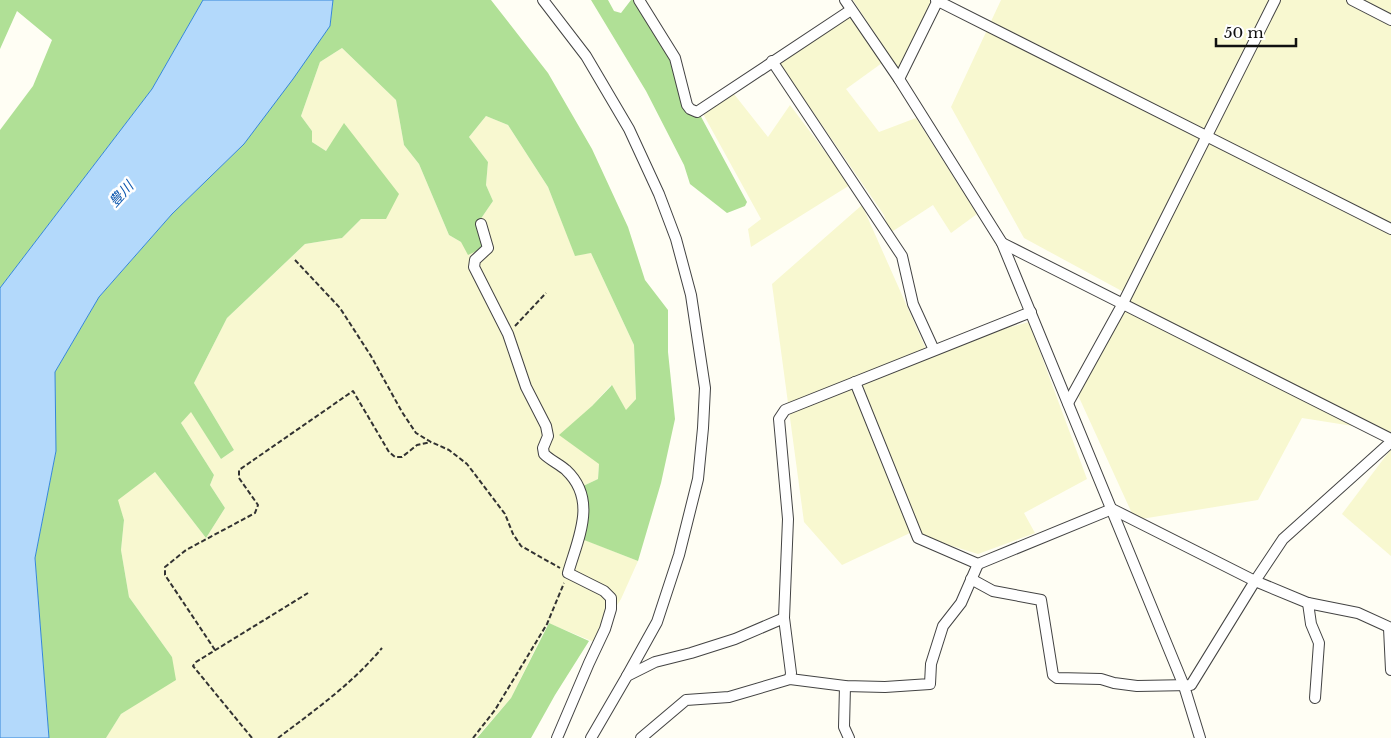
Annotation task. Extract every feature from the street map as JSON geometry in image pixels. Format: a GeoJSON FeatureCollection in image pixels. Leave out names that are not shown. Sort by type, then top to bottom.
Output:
{"type":"FeatureCollection","features":[{"type":"Feature","properties":{"kind":"street"},"geometry":{"type":"LineString","coordinates":[[543,0],[586,56],[629,129],[659,194],[676,239],[691,295],[704,388],[703,428],[698,479],[679,556],[657,622],[591,738]]}},
{"type":"Feature","properties":{"kind":"street"},"geometry":{"type":"LineString","coordinates":[[639,0],[675,58],[687,105],[697,112],[851,10]]}},
{"type":"Feature","properties":{"kind":"street"},"geometry":{"type":"LineString","coordinates":[[845,0],[899,79],[1002,243],[1184,686],[1200,738]]}},
{"type":"Feature","properties":{"kind":"street"},"geometry":{"type":"LineString","coordinates":[[899,79],[937,0],[1391,230]]}},
{"type":"Feature","properties":{"kind":"street"},"geometry":{"type":"LineString","coordinates":[[1068,403],[1123,303],[1275,0]]}},
{"type":"Feature","properties":{"kind":"street"},"geometry":{"type":"LineString","coordinates":[[1352,0],[1391,20]]}},
{"type":"Feature","properties":{"kind":"street"},"geometry":{"type":"LineString","coordinates":[[772,61],[902,256],[913,304],[934,350]]}},
{"type":"Feature","properties":{"kind":"street"},"geometry":{"type":"LineString","coordinates":[[481,224],[488,248],[475,260],[474,267],[508,334],[526,387],[546,426],[548,436],[543,448],[544,454],[566,470],[576,482],[583,497],[584,511],[568,573],[604,591],[611,598],[612,609],[605,629],[588,663],[558,738]]}},
{"type":"Feature","properties":{"kind":"street"},"geometry":{"type":"LineString","coordinates":[[971,579],[993,591],[1041,600],[1053,674],[1057,678],[1101,679],[1137,686],[1191,685],[1283,539],[1391,440],[1002,243]]}},
{"type":"Feature","properties":{"kind":"street"},"geometry":{"type":"LineString","coordinates":[[790,679],[791,673],[784,618],[788,519],[779,419],[785,410],[1031,312]]}},
{"type":"Feature","properties":{"kind":"street"},"geometry":{"type":"LineString","coordinates":[[855,382],[918,538],[978,564]]}},
{"type":"Feature","properties":{"kind":"street"},"geometry":{"type":"LineString","coordinates":[[641,738],[686,700],[729,697],[790,679],[845,686],[885,687],[930,684],[932,664],[943,626],[961,603],[978,564],[1112,508],[1255,581],[1308,603],[1358,613],[1390,628],[1391,670]]}},
{"type":"Feature","properties":{"kind":"street"},"geometry":{"type":"LineString","coordinates":[[1308,603],[1311,624],[1318,643],[1315,698]]}},
{"type":"Feature","properties":{"kind":"street"},"geometry":{"type":"LineString","coordinates":[[627,676],[655,662],[735,639],[784,618]]}},
{"type":"Feature","properties":{"kind":"street"},"geometry":{"type":"LineString","coordinates":[[845,686],[844,727],[849,738]]}},
{"type":"Feature","properties":{"kind":"path"},"geometry":{"type":"LineString","coordinates":[[295,260],[340,308],[371,356],[416,433],[449,450],[467,464],[505,514],[513,534],[521,546],[568,573],[546,624],[495,710],[473,738]]}},
{"type":"Feature","properties":{"kind":"path"},"geometry":{"type":"LineString","coordinates":[[508,334],[546,293]]}},
{"type":"Feature","properties":{"kind":"path"},"geometry":{"type":"LineString","coordinates":[[215,650],[165,575],[165,567],[186,550],[255,513],[258,505],[239,478],[239,470],[353,391],[389,452],[395,457],[402,457],[417,445],[431,442]]}},
{"type":"Feature","properties":{"kind":"path"},"geometry":{"type":"LineString","coordinates":[[252,738],[193,666],[196,662],[308,593]]}},
{"type":"Feature","properties":{"kind":"path"},"geometry":{"type":"LineString","coordinates":[[278,738],[348,683],[367,666],[382,648]]}},
{"type":"Feature","properties":{"kind":"green space"},"geometry":{"type":"Polygon","coordinates":[[[0,0],[203,0],[152,89],[0,288],[0,130],[33,86],[52,40],[17,11],[0,49],[0,0]]]}},
{"type":"Feature","properties":{"kind":"green space"},"geometry":{"type":"Polygon","coordinates":[[[333,0],[491,0],[548,73],[592,149],[628,227],[645,280],[668,310],[668,352],[675,419],[661,483],[638,561],[579,538],[588,518],[587,501],[581,487],[598,479],[599,464],[559,435],[592,406],[612,385],[626,410],[636,399],[634,345],[591,253],[575,256],[548,187],[508,125],[486,116],[469,137],[488,162],[486,185],[493,201],[480,220],[485,247],[468,255],[461,242],[449,235],[419,164],[404,145],[396,100],[342,48],[320,62],[301,116],[312,131],[312,142],[326,151],[344,123],[399,194],[386,219],[361,219],[342,238],[305,244],[227,318],[194,383],[234,450],[221,459],[191,412],[181,423],[214,475],[210,485],[225,508],[206,538],[155,472],[118,500],[124,520],[121,550],[129,597],[172,657],[176,680],[121,714],[106,738],[49,738],[35,558],[56,451],[55,372],[99,297],[172,214],[244,144],[330,26],[333,0]]]}},
{"type":"Feature","properties":{"kind":"green space"},"geometry":{"type":"Polygon","coordinates":[[[591,0],[608,0],[614,11],[621,13],[631,0],[637,0],[673,59],[683,94],[699,113],[747,202],[745,206],[727,213],[690,184],[684,165],[646,91],[591,0]]]}},
{"type":"Feature","properties":{"kind":"green space"},"geometry":{"type":"Polygon","coordinates":[[[853,0],[942,0],[904,78],[853,0]]]}},
{"type":"Feature","properties":{"kind":"green space"},"geometry":{"type":"Polygon","coordinates":[[[1001,0],[1391,0],[1391,432],[1302,418],[1258,500],[1135,520],[1077,393],[1131,296],[1024,238],[951,107],[1001,0]]]}},
{"type":"Feature","properties":{"kind":"green space"},"geometry":{"type":"Polygon","coordinates":[[[850,16],[882,63],[846,89],[879,132],[916,118],[977,214],[951,233],[933,205],[890,233],[884,215],[780,64],[850,16]]]}},
{"type":"Feature","properties":{"kind":"green space"},"geometry":{"type":"Polygon","coordinates":[[[342,48],[396,100],[404,145],[419,164],[449,235],[461,242],[493,201],[486,185],[488,162],[469,137],[486,116],[508,125],[548,187],[575,255],[591,253],[634,345],[636,399],[626,411],[611,385],[592,406],[599,464],[598,479],[581,487],[588,502],[587,525],[580,538],[638,561],[621,599],[594,642],[548,623],[511,698],[476,738],[106,738],[121,714],[135,705],[172,657],[129,597],[121,550],[124,520],[117,500],[155,472],[206,538],[225,508],[210,485],[214,475],[181,423],[191,411],[221,459],[234,450],[194,383],[227,318],[305,244],[342,238],[361,219],[386,219],[345,124],[326,151],[312,142],[312,131],[301,116],[320,62],[342,48]]]}},
{"type":"Feature","properties":{"kind":"green space"},"geometry":{"type":"Polygon","coordinates":[[[734,94],[768,137],[790,105],[850,185],[751,247],[748,229],[761,219],[702,112],[734,94]]]}},
{"type":"Feature","properties":{"kind":"green space"},"geometry":{"type":"Polygon","coordinates":[[[862,205],[926,349],[1029,322],[1087,479],[1024,513],[1035,533],[978,554],[910,533],[842,565],[804,522],[772,284],[862,205]]]}},
{"type":"Feature","properties":{"kind":"green space"},"geometry":{"type":"Polygon","coordinates":[[[1391,449],[1391,556],[1342,514],[1391,449]]]}},
{"type":"Feature","properties":{"kind":"green space"},"geometry":{"type":"Polygon","coordinates":[[[549,623],[589,641],[531,738],[477,738],[511,698],[549,623]]]}},
{"type":"Feature","properties":{"kind":"water","name":"豊川"},"geometry":{"type":"Polygon","coordinates":[[[203,0],[333,0],[330,26],[293,79],[244,144],[172,214],[99,297],[55,372],[56,451],[35,558],[49,738],[0,738],[0,288],[152,89],[203,0]]]}}]}
